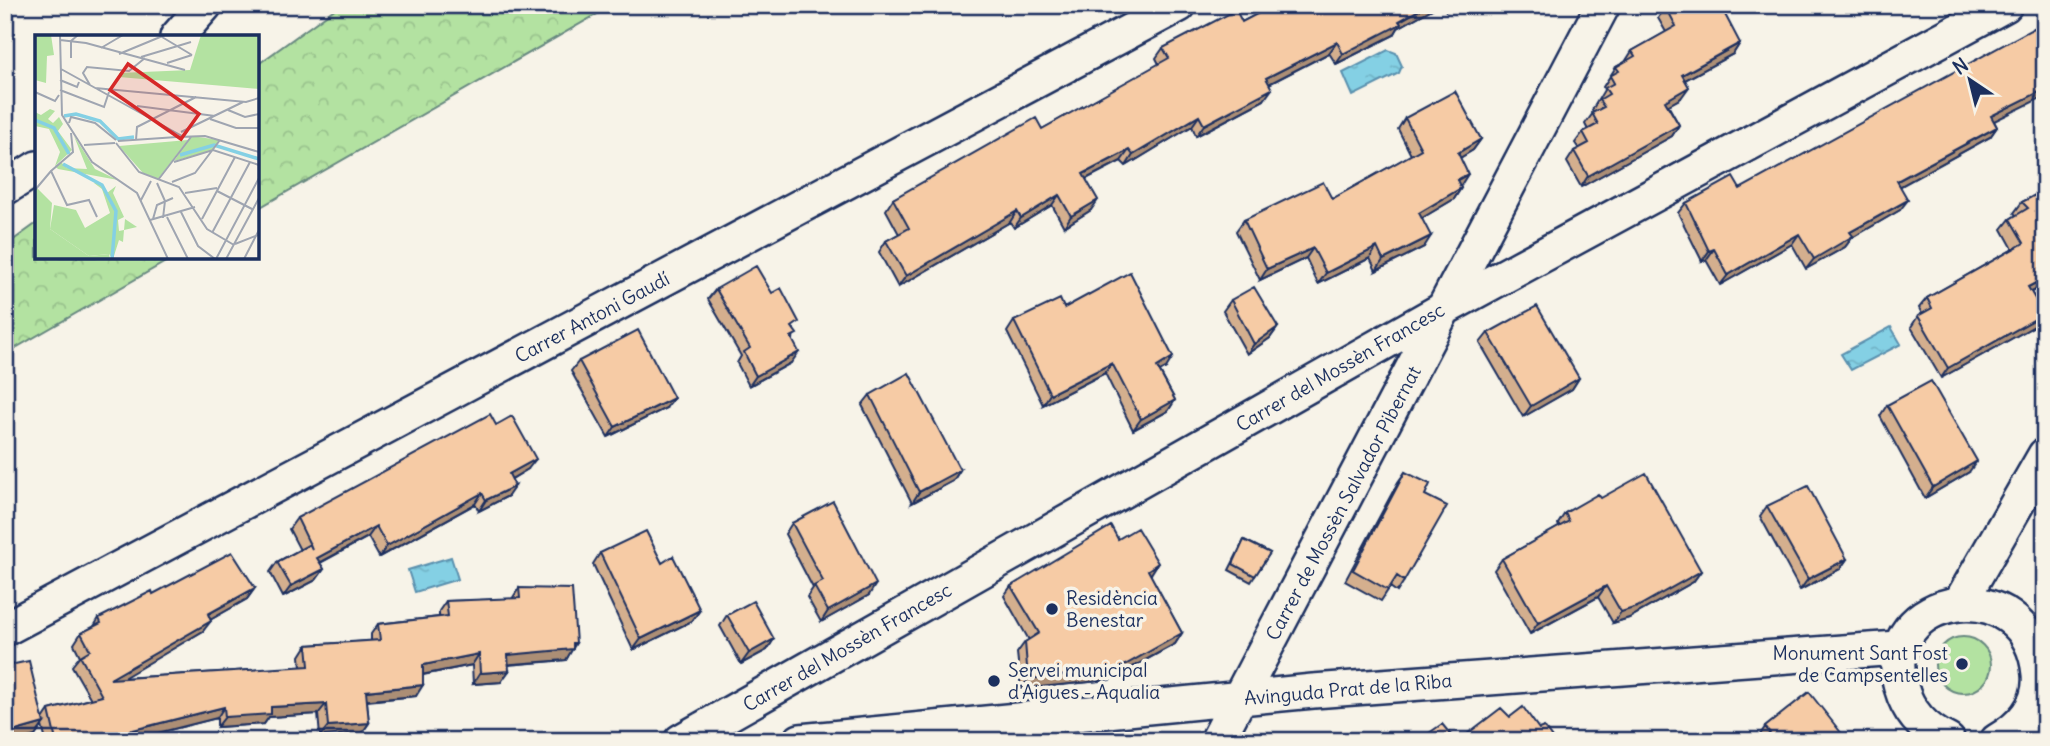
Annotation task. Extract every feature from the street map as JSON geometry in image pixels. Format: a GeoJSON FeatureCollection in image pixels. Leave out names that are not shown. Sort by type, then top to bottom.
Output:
{"type":"FeatureCollection","features":[{"type":"Feature","properties":{"kind":"street"},"geometry":{"type":"LineString","coordinates":[[179,35],[205,5]]}},
{"type":"Feature","properties":{"kind":"street","name":"Carrer Antoni Gaudí"},"geometry":{"type":"LineString","coordinates":[[5,629],[1179,5]]}},
{"type":"Feature","properties":{"kind":"street","name":"Carrer de Mossèn Salvador Pibernat"},"geometry":{"type":"LineString","coordinates":[[1217,741],[1447,307],[1603,5]]}},
{"type":"Feature","properties":{"kind":"street","name":"Carrer del Mossèn Francesc"},"geometry":{"type":"LineString","coordinates":[[681,741],[1447,307],[2005,5]]}},
{"type":"Feature","properties":{"kind":"street"},"geometry":{"type":"LineString","coordinates":[[5,188],[35,169]]}},
{"type":"Feature","properties":{"kind":"street"},"geometry":{"type":"LineString","coordinates":[[1959,603],[2045,455]]}},
{"type":"Feature","properties":{"kind":"street"},"geometry":{"type":"LineString","coordinates":[[1947,741],[1931,732],[1915,717],[1903,695],[1896,672],[1897,648],[1904,635],[1920,620],[1959,603],[1998,610],[2011,618],[2026,629],[2042,662],[2036,703],[2014,731],[1997,741]]}},
{"type":"Feature","properties":{"kind":"street","name":"Avinguda Prat de la Riba"},"geometry":{"type":"LineString","coordinates":[[800,741],[1240,698],[1897,648]]}},
{"type":"Feature","properties":{"kind":"green space"},"geometry":{"type":"Polygon","coordinates":[[[340,5],[613,5],[259,208],[259,64],[340,5]]]}},
{"type":"Feature","properties":{"kind":"green space"},"geometry":{"type":"Polygon","coordinates":[[[35,224],[35,259],[171,259],[5,354],[5,246],[35,224]]]}},
{"type":"Feature","properties":{"kind":"green space"},"geometry":{"type":"Polygon","coordinates":[[[1957,637],[1969,637],[1979,641],[1987,649],[1991,665],[1987,681],[1979,689],[1969,693],[1957,693],[1947,689],[1939,681],[1935,671],[1935,659],[1939,649],[1947,641],[1957,637]]]}},
{"type":"Feature","properties":{"kind":"water"},"geometry":{"type":"Polygon","coordinates":[[[1388,50],[1396,53],[1402,66],[1399,73],[1353,96],[1343,73],[1388,50]]]}},
{"type":"Feature","properties":{"kind":"water"},"geometry":{"type":"Polygon","coordinates":[[[1891,327],[1901,344],[1851,370],[1841,354],[1891,327]]]}},
{"type":"Feature","properties":{"kind":"water"},"geometry":{"type":"Polygon","coordinates":[[[451,557],[458,579],[415,592],[408,570],[451,557]]]}},
{"type":"Feature","properties":{"kind":"building"},"geometry":{"type":"Polygon","coordinates":[[[1274,5],[1428,5],[1399,21],[1401,24],[1343,54],[1337,42],[1266,78],[1272,89],[1204,125],[1199,116],[1133,155],[1129,150],[1083,174],[1098,200],[1071,216],[1059,195],[1021,218],[1017,211],[906,276],[886,241],[909,228],[893,199],[1036,118],[1042,129],[1169,58],[1163,48],[1236,10],[1242,22],[1274,5]]]}},
{"type":"Feature","properties":{"kind":"building"},"geometry":{"type":"Polygon","coordinates":[[[1720,5],[1740,43],[1682,75],[1689,87],[1665,101],[1679,125],[1588,176],[1574,151],[1589,143],[1583,132],[1598,124],[1592,113],[1604,107],[1599,100],[1609,94],[1605,88],[1614,83],[1610,76],[1619,71],[1616,67],[1635,56],[1632,51],[1676,26],[1666,7],[1720,5]]]}},
{"type":"Feature","properties":{"kind":"building"},"geometry":{"type":"Polygon","coordinates":[[[2045,22],[2045,89],[1991,116],[1997,127],[1897,181],[1908,200],[1850,232],[1853,236],[1814,259],[1799,234],[1728,275],[1714,249],[1709,251],[1686,203],[1733,177],[1740,189],[2045,22]]]}},
{"type":"Feature","properties":{"kind":"building"},"geometry":{"type":"Polygon","coordinates":[[[1455,91],[1481,139],[1458,153],[1468,174],[1457,180],[1461,188],[1419,213],[1431,236],[1383,260],[1377,247],[1326,273],[1313,248],[1267,269],[1244,220],[1323,182],[1332,199],[1421,149],[1405,118],[1455,91]]]}},
{"type":"Feature","properties":{"kind":"building"},"geometry":{"type":"Polygon","coordinates":[[[2045,190],[2045,278],[2028,287],[2044,314],[1948,368],[1918,316],[1932,308],[1927,298],[2024,243],[2010,219],[2028,208],[2022,202],[2045,190]]]}},
{"type":"Feature","properties":{"kind":"building"},"geometry":{"type":"Polygon","coordinates":[[[756,266],[772,293],[781,288],[799,322],[792,327],[797,334],[791,337],[799,352],[756,376],[744,352],[750,348],[716,289],[756,266]]]}},
{"type":"Feature","properties":{"kind":"building"},"geometry":{"type":"Polygon","coordinates":[[[1130,272],[1173,357],[1157,367],[1175,400],[1141,419],[1112,363],[1050,394],[1014,321],[1060,299],[1064,308],[1130,272]]]}},
{"type":"Feature","properties":{"kind":"building"},"geometry":{"type":"Polygon","coordinates":[[[1254,287],[1278,327],[1254,344],[1231,300],[1254,287]]]}},
{"type":"Feature","properties":{"kind":"building"},"geometry":{"type":"Polygon","coordinates":[[[1537,306],[1579,378],[1531,406],[1488,333],[1537,306]]]}},
{"type":"Feature","properties":{"kind":"building"},"geometry":{"type":"Polygon","coordinates":[[[638,330],[674,398],[615,427],[579,361],[638,330]]]}},
{"type":"Feature","properties":{"kind":"building"},"geometry":{"type":"Polygon","coordinates":[[[909,373],[960,470],[919,492],[870,395],[909,373]]]}},
{"type":"Feature","properties":{"kind":"building"},"geometry":{"type":"Polygon","coordinates":[[[1931,381],[1977,461],[1933,487],[1887,405],[1931,381]]]}},
{"type":"Feature","properties":{"kind":"building"},"geometry":{"type":"Polygon","coordinates":[[[490,414],[496,425],[512,416],[536,459],[509,474],[515,486],[486,500],[482,493],[387,546],[376,526],[317,558],[324,569],[291,586],[277,562],[310,544],[297,518],[490,414]]]}},
{"type":"Feature","properties":{"kind":"building"},"geometry":{"type":"Polygon","coordinates":[[[1405,472],[1430,484],[1425,495],[1447,506],[1404,581],[1397,576],[1388,590],[1353,570],[1405,472]]]}},
{"type":"Feature","properties":{"kind":"building"},"geometry":{"type":"Polygon","coordinates":[[[1646,473],[1701,571],[1637,607],[1621,612],[1606,586],[1538,623],[1502,559],[1569,521],[1565,513],[1598,494],[1601,498],[1646,473]]]}},
{"type":"Feature","properties":{"kind":"building"},"geometry":{"type":"Polygon","coordinates":[[[1808,486],[1847,559],[1808,579],[1767,506],[1808,486]]]}},
{"type":"Feature","properties":{"kind":"building"},"geometry":{"type":"Polygon","coordinates":[[[833,501],[876,584],[828,611],[814,586],[823,581],[792,523],[833,501]]]}},
{"type":"Feature","properties":{"kind":"building","name":"Residència Benestar"},"geometry":{"type":"Polygon","coordinates":[[[1111,526],[1118,539],[1137,528],[1158,563],[1148,570],[1182,633],[1116,670],[1028,679],[1025,642],[1039,633],[1011,586],[1111,526]]]}},
{"type":"Feature","properties":{"kind":"building"},"geometry":{"type":"Polygon","coordinates":[[[646,531],[662,563],[673,556],[700,610],[641,639],[600,553],[646,531]]]}},
{"type":"Feature","properties":{"kind":"building"},"geometry":{"type":"Polygon","coordinates":[[[1244,540],[1270,553],[1255,576],[1233,564],[1244,540]]]}},
{"type":"Feature","properties":{"kind":"building"},"geometry":{"type":"Polygon","coordinates":[[[232,552],[255,588],[208,614],[211,621],[110,679],[309,666],[307,645],[380,640],[378,624],[448,616],[446,601],[520,598],[519,588],[572,589],[576,643],[573,643],[573,649],[508,655],[509,671],[480,673],[479,654],[423,665],[423,685],[366,691],[369,723],[328,726],[326,704],[271,707],[271,714],[225,717],[224,707],[121,733],[123,741],[56,741],[49,710],[102,696],[80,656],[90,650],[81,633],[101,623],[99,618],[152,591],[153,594],[232,552]]]}},
{"type":"Feature","properties":{"kind":"building"},"geometry":{"type":"Polygon","coordinates":[[[753,601],[774,639],[749,653],[727,615],[753,601]]]}},
{"type":"Feature","properties":{"kind":"building"},"geometry":{"type":"Polygon","coordinates":[[[29,661],[44,723],[5,734],[5,666],[29,661]]]}},
{"type":"Feature","properties":{"kind":"building"},"geometry":{"type":"Polygon","coordinates":[[[1809,692],[1845,741],[1761,741],[1770,733],[1765,727],[1809,692]]]}},
{"type":"Feature","properties":{"kind":"building"},"geometry":{"type":"Polygon","coordinates":[[[1523,707],[1539,729],[1544,727],[1554,741],[1458,741],[1501,708],[1510,717],[1523,707]]]}},
{"type":"Feature","properties":{"kind":"building"},"geometry":{"type":"Polygon","coordinates":[[[1442,724],[1456,741],[1405,741],[1413,734],[1419,740],[1442,724]]]}},
{"type":"Feature","properties":{"kind":"place","name":"Residència Benestar"},"geometry":{"type":"Point","coordinates":[1052,609]}},
{"type":"Feature","properties":{"kind":"place","name":"Monument Sant Fost de Campsentelles"},"geometry":{"type":"Point","coordinates":[1962,664]}},
{"type":"Feature","properties":{"kind":"place","name":"Servei municipal d'Aigues - Aqualia"},"geometry":{"type":"Point","coordinates":[994,681]}}]}
